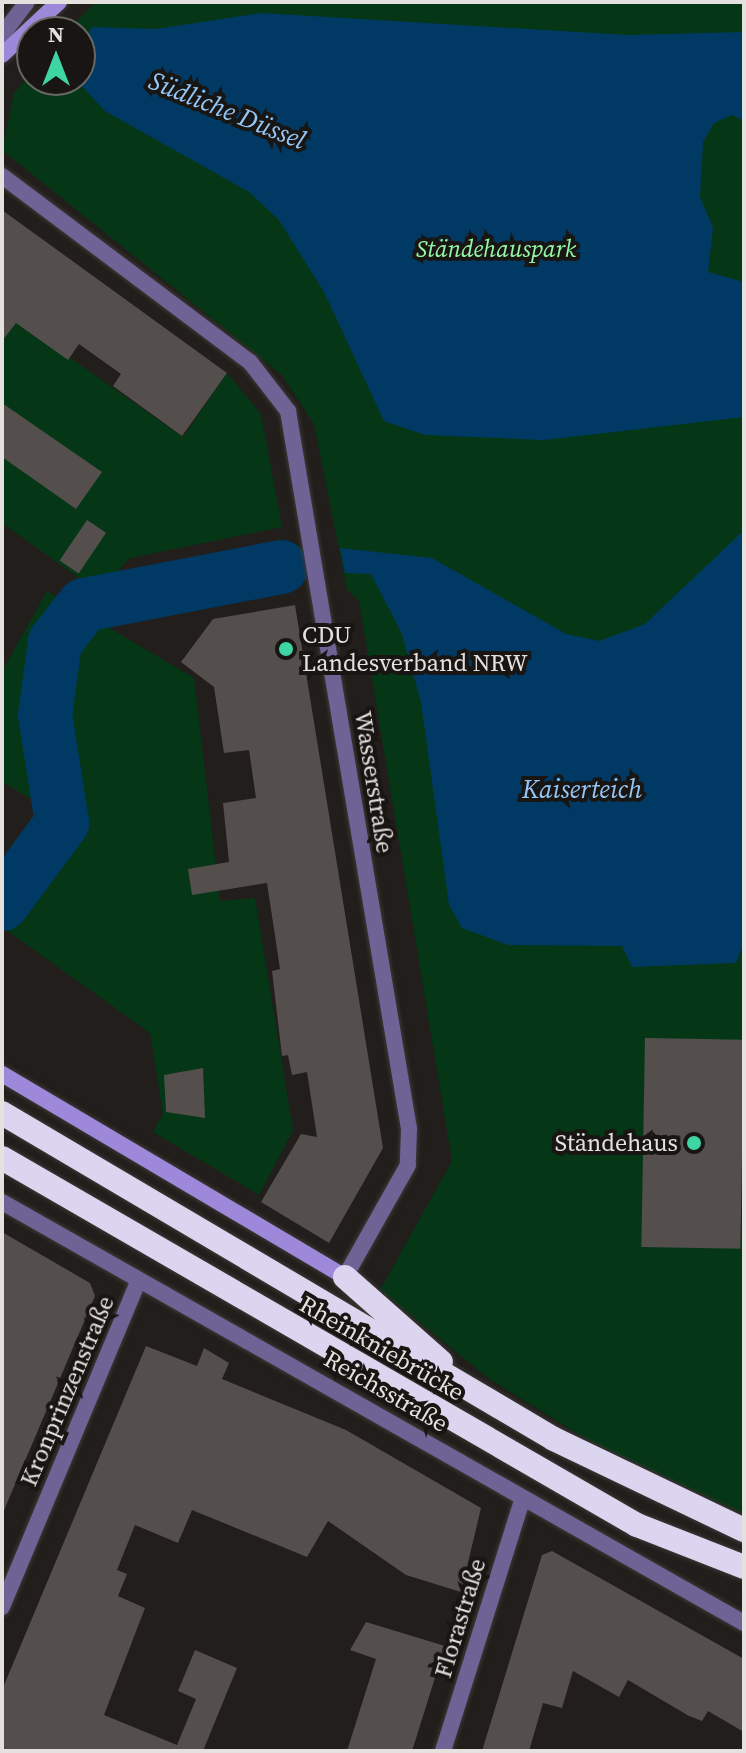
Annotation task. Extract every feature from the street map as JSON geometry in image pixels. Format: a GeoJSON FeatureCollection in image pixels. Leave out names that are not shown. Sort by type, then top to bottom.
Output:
{"type":"FeatureCollection","features":[{"type":"Feature","properties":{"kind":"highway","name":"Rheinkniebrücke"},"geometry":{"type":"LineString","coordinates":[[2,1113],[456,1379]]}},
{"type":"Feature","properties":{"kind":"highway","name":"Rheinkniebrücke"},"geometry":{"type":"LineString","coordinates":[[2,1158],[637,1525],[744,1567]]}},
{"type":"Feature","properties":{"kind":"highway"},"geometry":{"type":"LineString","coordinates":[[345,1277],[456,1379]]}},
{"type":"Feature","properties":{"kind":"highway","name":"Reichsstraße"},"geometry":{"type":"LineString","coordinates":[[456,1379],[610,1468],[744,1530]]}},
{"type":"Feature","properties":{"kind":"main road"},"geometry":{"type":"LineString","coordinates":[[2,55],[59,2]]}},
{"type":"Feature","properties":{"kind":"main road"},"geometry":{"type":"LineString","coordinates":[[2,1074],[345,1277]]}},
{"type":"Feature","properties":{"kind":"street"},"geometry":{"type":"LineString","coordinates":[[2,35],[27,2]]}},
{"type":"Feature","properties":{"kind":"street","name":"Wasserstraße"},"geometry":{"type":"LineString","coordinates":[[2,176],[250,362],[288,411],[383,989],[406,1100],[408,1165],[345,1277]]}},
{"type":"Feature","properties":{"kind":"street","name":"Reichsstraße"},"geometry":{"type":"LineString","coordinates":[[2,1202],[522,1500],[744,1623]]}},
{"type":"Feature","properties":{"kind":"street","name":"Kronprinzenstraße"},"geometry":{"type":"LineString","coordinates":[[2,1607],[138,1282]]}},
{"type":"Feature","properties":{"kind":"street","name":"Florastraße"},"geometry":{"type":"LineString","coordinates":[[443,1751],[522,1500]]}},
{"type":"Feature","properties":{"kind":"green space","name":"Ständehauspark"},"geometry":{"type":"Polygon","coordinates":[[[96,2],[744,2],[744,1514],[591,1442],[488,1378],[380,1290],[452,1161],[359,601],[347,590],[314,424],[282,375],[2,150],[16,91],[16,96],[96,96],[96,16],[82,16],[96,2]]]}},
{"type":"Feature","properties":{"kind":"green space"},"geometry":{"type":"Polygon","coordinates":[[[2,310],[183,437],[227,373],[261,414],[282,527],[130,558],[111,578],[86,583],[2,523],[2,310]]]}},
{"type":"Feature","properties":{"kind":"green space"},"geometry":{"type":"Polygon","coordinates":[[[47,591],[194,678],[220,901],[255,898],[293,1130],[259,1195],[153,1132],[163,1114],[150,1033],[2,927],[2,897],[53,812],[2,782],[2,671],[47,591]]]}},
{"type":"Feature","properties":{"kind":"water"},"geometry":{"type":"Polygon","coordinates":[[[261,13],[627,35],[744,32],[744,121],[732,115],[714,123],[703,142],[700,197],[713,228],[708,272],[744,282],[744,417],[544,440],[425,435],[384,421],[324,292],[279,220],[249,192],[105,111],[91,96],[96,96],[96,27],[156,29],[261,13]]]}},
{"type":"Feature","properties":{"kind":"water","name":"Kaiserteich"},"geometry":{"type":"Polygon","coordinates":[[[744,530],[744,942],[736,963],[632,967],[622,946],[508,945],[462,928],[449,905],[421,702],[402,634],[371,574],[345,573],[340,548],[432,558],[566,634],[599,641],[645,624],[744,530]]]}},
{"type":"Feature","properties":{"kind":"building"},"geometry":{"type":"Polygon","coordinates":[[[2,210],[227,373],[182,436],[113,386],[121,374],[79,344],[68,360],[16,323],[2,341],[2,210]]]}},
{"type":"Feature","properties":{"kind":"building"},"geometry":{"type":"Polygon","coordinates":[[[2,403],[102,472],[76,509],[2,457],[2,403]]]}},
{"type":"Feature","properties":{"kind":"building"},"geometry":{"type":"Polygon","coordinates":[[[87,520],[106,533],[79,573],[60,561],[87,520]]]}},
{"type":"Feature","properties":{"kind":"building"},"geometry":{"type":"Polygon","coordinates":[[[295,605],[383,1148],[329,1243],[261,1202],[301,1134],[317,1137],[307,1072],[292,1075],[288,1055],[282,1056],[272,971],[280,969],[267,883],[192,895],[188,869],[229,862],[223,803],[256,798],[249,750],[224,753],[214,687],[181,662],[213,619],[295,605]]]}},
{"type":"Feature","properties":{"kind":"building","name":"Ständehaus"},"geometry":{"type":"Polygon","coordinates":[[[645,1038],[744,1040],[740,1249],[641,1247],[645,1038]]]}},
{"type":"Feature","properties":{"kind":"building"},"geometry":{"type":"Polygon","coordinates":[[[203,1068],[205,1118],[166,1112],[164,1075],[203,1068]]]}},
{"type":"Feature","properties":{"kind":"building"},"geometry":{"type":"Polygon","coordinates":[[[2,1232],[90,1283],[95,1296],[2,1515],[2,1232]]]}},
{"type":"Feature","properties":{"kind":"building"},"geometry":{"type":"Polygon","coordinates":[[[146,1346],[197,1366],[204,1348],[229,1363],[222,1379],[346,1430],[481,1508],[461,1592],[406,1575],[328,1521],[307,1557],[192,1510],[178,1543],[135,1525],[117,1570],[127,1574],[118,1596],[145,1608],[104,1715],[177,1745],[196,1699],[178,1691],[195,1650],[237,1668],[203,1751],[2,1751],[2,1690],[146,1346]]]}},
{"type":"Feature","properties":{"kind":"building"},"geometry":{"type":"Polygon","coordinates":[[[552,1551],[744,1659],[744,1732],[708,1711],[702,1721],[689,1716],[628,1680],[619,1697],[573,1671],[562,1708],[543,1703],[529,1751],[482,1751],[542,1555],[552,1551]]]}},
{"type":"Feature","properties":{"kind":"building"},"geometry":{"type":"Polygon","coordinates":[[[366,1622],[445,1646],[412,1751],[347,1751],[376,1659],[350,1650],[366,1622]]]}},
{"type":"Feature","properties":{"kind":"waterway","name":"Südliche Düssel"},"geometry":{"type":"LineString","coordinates":[[2,904],[62,823],[45,715],[55,642],[84,605],[281,567]]}},
{"type":"Feature","properties":{"kind":"place","name":"CDU Landesverband NRW"},"geometry":{"type":"Point","coordinates":[286,649]}},
{"type":"Feature","properties":{"kind":"place","name":"Ständehaus"},"geometry":{"type":"Point","coordinates":[694,1143]}}]}
